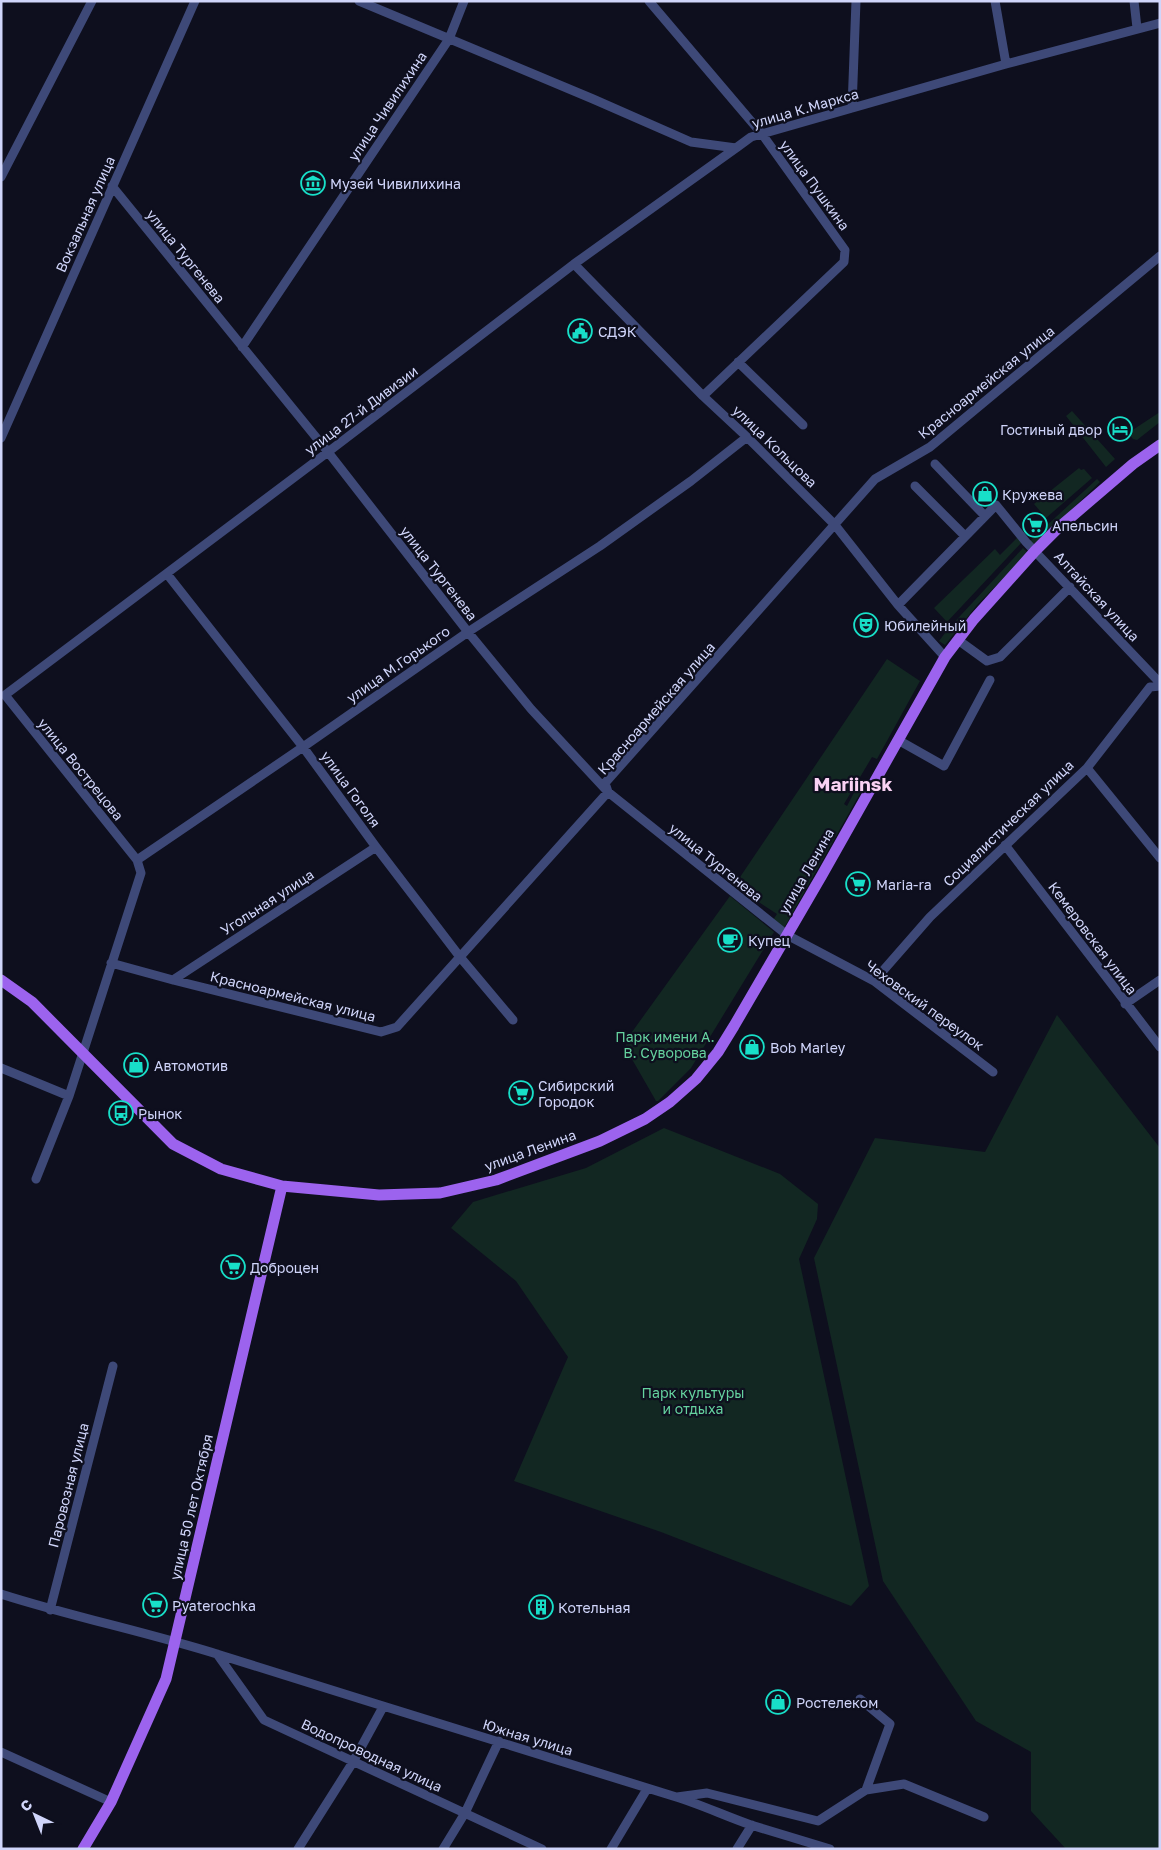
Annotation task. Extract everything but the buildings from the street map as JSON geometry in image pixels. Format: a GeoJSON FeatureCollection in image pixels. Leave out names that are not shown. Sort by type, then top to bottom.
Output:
{"type":"FeatureCollection","features":[{"type":"Feature","properties":{"kind":"main road","name":"улица Ленина"},"geometry":{"type":"LineString","coordinates":[[1,980],[32,1002],[173,1144],[221,1169],[282,1186],[379,1195],[440,1193],[512,1175],[592,1144],[638,1122],[670,1102],[702,1073],[726,1039],[787,935],[945,657],[974,620],[1056,530],[1133,464],[1160,445]]}},
{"type":"Feature","properties":{"kind":"main road","name":"улица 50 лет Октября"},"geometry":{"type":"LineString","coordinates":[[83,1849],[111,1802],[166,1679],[282,1186]]}},
{"type":"Feature","properties":{"kind":"street"},"geometry":{"type":"LineString","coordinates":[[1,177],[92,1]]}},
{"type":"Feature","properties":{"kind":"street","name":"Вокзальная улица"},"geometry":{"type":"LineString","coordinates":[[1,438],[195,1]]}},
{"type":"Feature","properties":{"kind":"street"},"geometry":{"type":"LineString","coordinates":[[359,1],[691,142],[736,148]]}},
{"type":"Feature","properties":{"kind":"street","name":"улица Чивилихина"},"geometry":{"type":"LineString","coordinates":[[242,346],[449,39],[464,1]]}},
{"type":"Feature","properties":{"kind":"street","name":"улица Пушкина"},"geometry":{"type":"LineString","coordinates":[[649,1],[762,134],[845,250],[844,262],[702,396]]}},
{"type":"Feature","properties":{"kind":"street"},"geometry":{"type":"LineString","coordinates":[[852,108],[856,1]]}},
{"type":"Feature","properties":{"kind":"street"},"geometry":{"type":"LineString","coordinates":[[995,1],[1006,64]]}},
{"type":"Feature","properties":{"kind":"street"},"geometry":{"type":"LineString","coordinates":[[1134,1],[1137,28]]}},
{"type":"Feature","properties":{"kind":"street","name":"улица К.Маркса"},"geometry":{"type":"LineString","coordinates":[[736,148],[751,138],[762,134],[1006,64],[1160,23]]}},
{"type":"Feature","properties":{"kind":"street","name":"улица 27-й Дивизии"},"geometry":{"type":"LineString","coordinates":[[4,695],[168,574],[574,264],[736,148]]}},
{"type":"Feature","properties":{"kind":"street","name":"улица Тургенева"},"geometry":{"type":"LineString","coordinates":[[112,186],[328,452],[468,632],[531,709],[608,792],[787,935]]}},
{"type":"Feature","properties":{"kind":"street","name":"Красноармейская улица"},"geometry":{"type":"LineString","coordinates":[[111,963],[381,1032],[396,1027],[608,792],[606,783],[875,479],[930,447],[1160,256]]}},
{"type":"Feature","properties":{"kind":"street","name":"улица Кольцова"},"geometry":{"type":"LineString","coordinates":[[574,264],[702,396],[747,437],[835,525],[898,605],[945,657]]}},
{"type":"Feature","properties":{"kind":"street"},"geometry":{"type":"LineString","coordinates":[[738,362],[803,425]]}},
{"type":"Feature","properties":{"kind":"street","name":"улица М.Горького"},"geometry":{"type":"LineString","coordinates":[[137,860],[468,632],[600,546],[747,437]]}},
{"type":"Feature","properties":{"kind":"street"},"geometry":{"type":"LineString","coordinates":[[898,605],[985,516],[935,464]]}},
{"type":"Feature","properties":{"kind":"street"},"geometry":{"type":"LineString","coordinates":[[915,486],[965,536]]}},
{"type":"Feature","properties":{"kind":"street","name":"Алтайская улица"},"geometry":{"type":"LineString","coordinates":[[985,516],[996,505],[1026,542],[1160,684]]}},
{"type":"Feature","properties":{"kind":"street","name":"улица Гоголя"},"geometry":{"type":"LineString","coordinates":[[168,574],[303,747],[460,957],[513,1020]]}},
{"type":"Feature","properties":{"kind":"street"},"geometry":{"type":"LineString","coordinates":[[958,640],[987,662],[1000,657],[1070,587]]}},
{"type":"Feature","properties":{"kind":"street"},"geometry":{"type":"LineString","coordinates":[[898,740],[944,766],[990,680]]}},
{"type":"Feature","properties":{"kind":"street","name":"Социалистическая улица"},"geometry":{"type":"LineString","coordinates":[[874,981],[930,917],[1087,768],[1150,688],[1160,684]]}},
{"type":"Feature","properties":{"kind":"street","name":"улица Вострецова"},"geometry":{"type":"LineString","coordinates":[[4,695],[137,860]]}},
{"type":"Feature","properties":{"kind":"street"},"geometry":{"type":"LineString","coordinates":[[1087,768],[1160,858]]}},
{"type":"Feature","properties":{"kind":"street","name":"Кемеровская улица"},"geometry":{"type":"LineString","coordinates":[[1005,845],[1125,1004],[1160,1047]]}},
{"type":"Feature","properties":{"kind":"street","name":"Угольная улица"},"geometry":{"type":"LineString","coordinates":[[173,980],[376,847]]}},
{"type":"Feature","properties":{"kind":"street"},"geometry":{"type":"LineString","coordinates":[[36,1179],[69,1096],[141,874],[137,860]]}},
{"type":"Feature","properties":{"kind":"street","name":"Чеховский переулок"},"geometry":{"type":"LineString","coordinates":[[787,935],[874,981],[993,1072]]}},
{"type":"Feature","properties":{"kind":"street"},"geometry":{"type":"LineString","coordinates":[[1125,1004],[1160,980]]}},
{"type":"Feature","properties":{"kind":"street"},"geometry":{"type":"LineString","coordinates":[[1,1068],[69,1096]]}},
{"type":"Feature","properties":{"kind":"street","name":"Паровозная улица"},"geometry":{"type":"LineString","coordinates":[[50,1610],[113,1366]]}},
{"type":"Feature","properties":{"kind":"street"},"geometry":{"type":"LineString","coordinates":[[1,1594],[50,1610],[174,1642]]}},
{"type":"Feature","properties":{"kind":"street","name":"Южная улица"},"geometry":{"type":"LineString","coordinates":[[174,1642],[499,1741],[830,1849]]}},
{"type":"Feature","properties":{"kind":"street","name":"Водопроводная улица"},"geometry":{"type":"LineString","coordinates":[[217,1654],[264,1720],[542,1849]]}},
{"type":"Feature","properties":{"kind":"street"},"geometry":{"type":"LineString","coordinates":[[860,1700],[890,1724],[866,1790]]}},
{"type":"Feature","properties":{"kind":"street"},"geometry":{"type":"LineString","coordinates":[[298,1849],[353,1762],[383,1707]]}},
{"type":"Feature","properties":{"kind":"street"},"geometry":{"type":"LineString","coordinates":[[443,1849],[465,1813],[499,1741]]}},
{"type":"Feature","properties":{"kind":"street"},"geometry":{"type":"LineString","coordinates":[[1,1752],[111,1802]]}},
{"type":"Feature","properties":{"kind":"street"},"geometry":{"type":"LineString","coordinates":[[675,1797],[707,1793],[818,1821],[866,1790],[904,1784],[984,1817]]}},
{"type":"Feature","properties":{"kind":"street"},"geometry":{"type":"LineString","coordinates":[[611,1849],[646,1789]]}},
{"type":"Feature","properties":{"kind":"street"},"geometry":{"type":"LineString","coordinates":[[737,1849],[752,1825]]}},
{"type":"Feature","properties":{"kind":"green space"},"geometry":{"type":"Polygon","coordinates":[[[1072,411],[1115,459],[1106,467],[1066,416],[1072,411]]]}},
{"type":"Feature","properties":{"kind":"green space"},"geometry":{"type":"Polygon","coordinates":[[[1160,412],[1160,422],[1137,440],[1133,439],[1128,433],[1160,412]]]}},
{"type":"Feature","properties":{"kind":"green space"},"geometry":{"type":"Polygon","coordinates":[[[1079,468],[1081,470],[1084,469],[1092,478],[1046,518],[1034,504],[1079,468]]]}},
{"type":"Feature","properties":{"kind":"green space"},"geometry":{"type":"Polygon","coordinates":[[[1097,479],[1100,482],[1035,545],[1030,541],[1097,479]]]}},
{"type":"Feature","properties":{"kind":"green space"},"geometry":{"type":"Polygon","coordinates":[[[1018,537],[1022,542],[947,622],[934,608],[995,549],[1000,555],[1018,537]]]}},
{"type":"Feature","properties":{"kind":"green space"},"geometry":{"type":"Polygon","coordinates":[[[1023,548],[1028,553],[977,605],[945,645],[939,641],[948,629],[1023,548]]]}},
{"type":"Feature","properties":{"kind":"green space"},"geometry":{"type":"Polygon","coordinates":[[[887,659],[920,681],[877,759],[872,757],[844,804],[847,806],[857,787],[862,790],[784,928],[773,920],[777,914],[734,886],[887,659]]]}},
{"type":"Feature","properties":{"kind":"green space","name":"Парк имени А. В. Суворова"},"geometry":{"type":"Polygon","coordinates":[[[730,896],[774,932],[691,1068],[656,1101],[625,1047],[632,1032],[730,896]]]}},
{"type":"Feature","properties":{"kind":"green space"},"geometry":{"type":"Polygon","coordinates":[[[1057,1015],[1160,1148],[1160,1849],[1066,1849],[1031,1811],[1031,1752],[976,1721],[883,1581],[814,1258],[875,1138],[985,1152],[1057,1015]]]}},
{"type":"Feature","properties":{"kind":"green space","name":"Парк культуры и отдыха"},"geometry":{"type":"Polygon","coordinates":[[[664,1128],[780,1174],[818,1204],[817,1219],[799,1259],[869,1586],[851,1606],[661,1532],[514,1481],[568,1357],[516,1281],[451,1228],[473,1202],[586,1168],[664,1128]]]}},
{"type":"Feature","properties":{"kind":"place","name":"Музей Чивилихина"},"geometry":{"type":"Point","coordinates":[313,183]}},
{"type":"Feature","properties":{"kind":"place","name":"СДЭК"},"geometry":{"type":"Point","coordinates":[580,331]}},
{"type":"Feature","properties":{"kind":"place","name":"Гостиный двор"},"geometry":{"type":"Point","coordinates":[1120,429]}},
{"type":"Feature","properties":{"kind":"place","name":"Кружева"},"geometry":{"type":"Point","coordinates":[985,494]}},
{"type":"Feature","properties":{"kind":"place","name":"Апельсин"},"geometry":{"type":"Point","coordinates":[1035,525]}},
{"type":"Feature","properties":{"kind":"place","name":"Юбилейный"},"geometry":{"type":"Point","coordinates":[866,625]}},
{"type":"Feature","properties":{"kind":"place","name":"Maria-ra"},"geometry":{"type":"Point","coordinates":[858,884]}},
{"type":"Feature","properties":{"kind":"place","name":"Купец"},"geometry":{"type":"Point","coordinates":[730,940]}},
{"type":"Feature","properties":{"kind":"place","name":"Bob Marley"},"geometry":{"type":"Point","coordinates":[752,1047]}},
{"type":"Feature","properties":{"kind":"place","name":"Автомотив"},"geometry":{"type":"Point","coordinates":[136,1065]}},
{"type":"Feature","properties":{"kind":"place","name":"Сибирский Городок"},"geometry":{"type":"Point","coordinates":[521,1093]}},
{"type":"Feature","properties":{"kind":"place","name":"Рынок"},"geometry":{"type":"Point","coordinates":[121,1113]}},
{"type":"Feature","properties":{"kind":"place","name":"Доброцен"},"geometry":{"type":"Point","coordinates":[233,1267]}},
{"type":"Feature","properties":{"kind":"place","name":"Pyaterochka"},"geometry":{"type":"Point","coordinates":[155,1605]}},
{"type":"Feature","properties":{"kind":"place","name":"Котельная"},"geometry":{"type":"Point","coordinates":[541,1607]}},
{"type":"Feature","properties":{"kind":"place","name":"Ростелеком"},"geometry":{"type":"Point","coordinates":[778,1702]}},
{"type":"Feature","properties":{"kind":"district","name":"Mariinsk"},"geometry":{"type":"Point","coordinates":[853,783]}}]}
